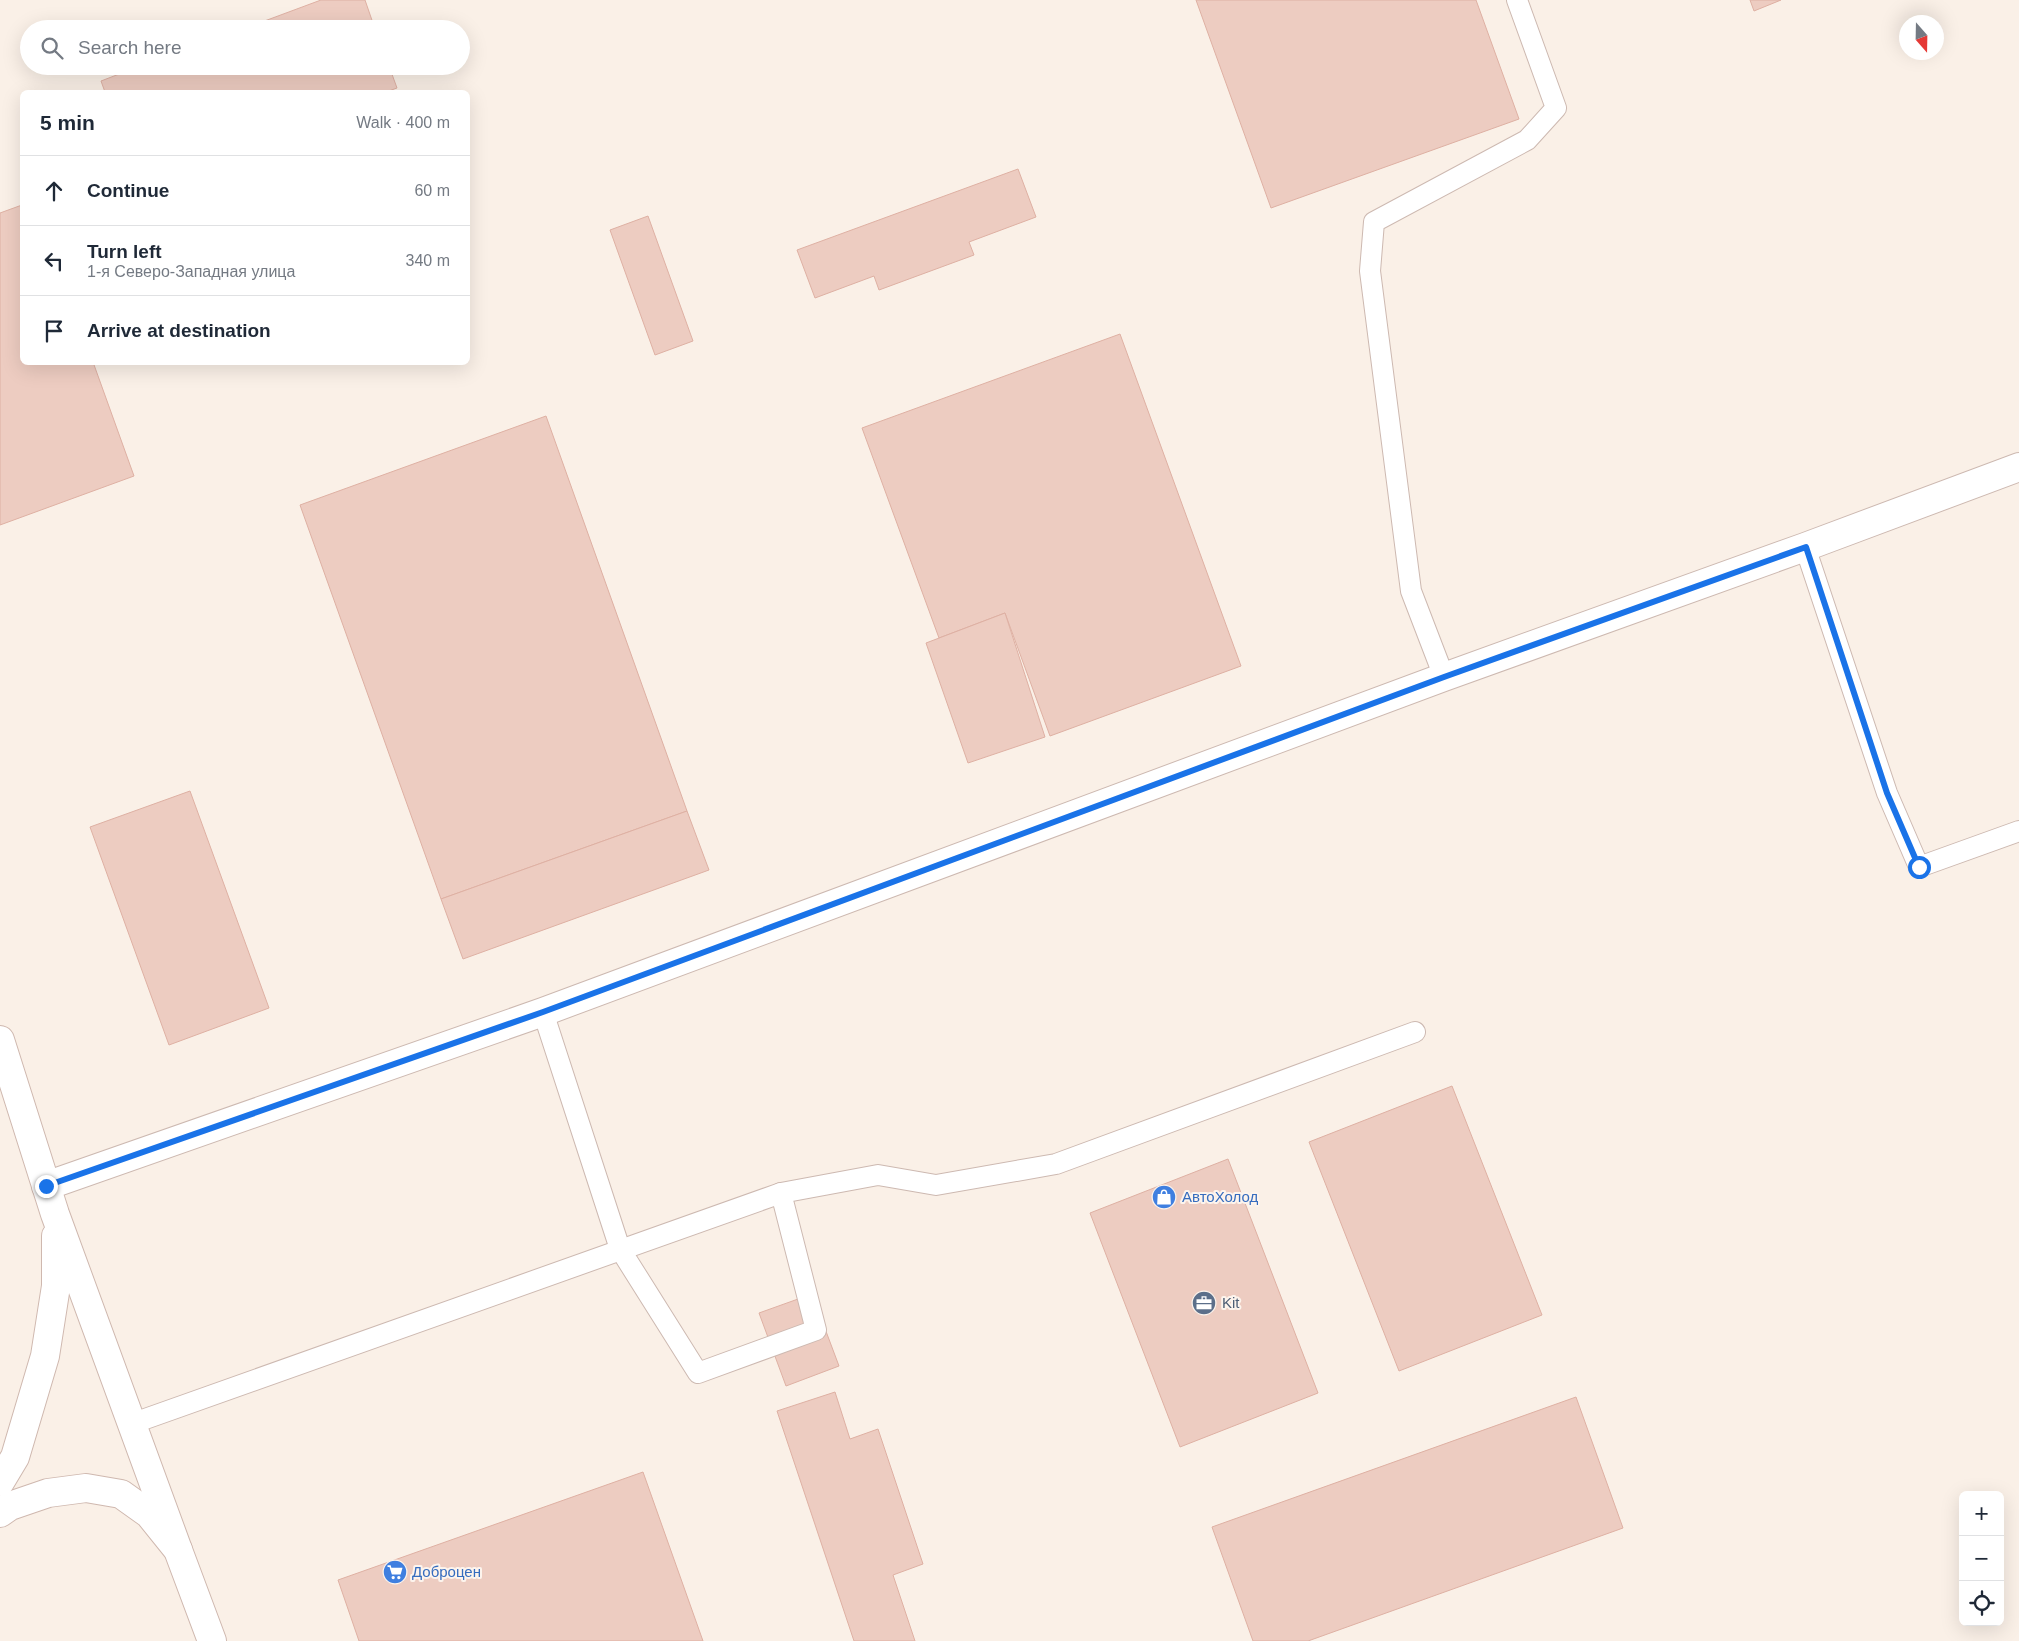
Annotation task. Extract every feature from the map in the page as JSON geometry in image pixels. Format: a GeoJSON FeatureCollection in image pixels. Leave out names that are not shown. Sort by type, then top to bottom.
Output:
{"type":"FeatureCollection","features":[{"type":"Feature","properties":{"kind":"street"},"geometry":{"type":"LineString","coordinates":[[46,1186],[543,1012],[1444,677],[1806,547],[2019,467]]}},
{"type":"Feature","properties":{"kind":"street"},"geometry":{"type":"LineString","coordinates":[[0,1040],[55,1214],[212,1641]]}},
{"type":"Feature","properties":{"kind":"street"},"geometry":{"type":"LineString","coordinates":[[0,1482],[15,1457],[45,1356],[56,1286],[55,1214]]}},
{"type":"Feature","properties":{"kind":"street"},"geometry":{"type":"LineString","coordinates":[[0,1512],[10,1506],[48,1492],[86,1488],[121,1494],[149,1514],[178,1550]]}},
{"type":"Feature","properties":{"kind":"lane"},"geometry":{"type":"LineString","coordinates":[[1444,677],[1411,591],[1370,272],[1374,222],[1527,140],[1556,108],[1517,0]]}},
{"type":"Feature","properties":{"kind":"lane"},"geometry":{"type":"LineString","coordinates":[[1806,547],[1887,793],[1919,867],[2019,831]]}},
{"type":"Feature","properties":{"kind":"lane"},"geometry":{"type":"LineString","coordinates":[[543,1012],[620,1249],[698,1372],[816,1330],[781,1193]]}},
{"type":"Feature","properties":{"kind":"lane"},"geometry":{"type":"LineString","coordinates":[[132,1424],[781,1193],[878,1175],[936,1185],[1056,1164],[1415,1032]]}},
{"type":"Feature","properties":{"kind":"building"},"geometry":{"type":"Polygon","coordinates":[[[321,0],[365,0],[372,20],[267,20],[321,0]]]}},
{"type":"Feature","properties":{"kind":"building"},"geometry":{"type":"Polygon","coordinates":[[[1196,0],[1476,0],[1519,119],[1271,208],[1196,0]]]}},
{"type":"Feature","properties":{"kind":"building"},"geometry":{"type":"Polygon","coordinates":[[[1750,0],[1781,0],[1754,11],[1750,0]]]}},
{"type":"Feature","properties":{"kind":"building"},"geometry":{"type":"Polygon","coordinates":[[[117,75],[392,75],[397,88],[392,90],[104,90],[101,81],[117,75]]]}},
{"type":"Feature","properties":{"kind":"building"},"geometry":{"type":"Polygon","coordinates":[[[1018,169],[1036,217],[969,242],[974,255],[879,290],[874,276],[815,298],[797,250],[1018,169]]]}},
{"type":"Feature","properties":{"kind":"building"},"geometry":{"type":"Polygon","coordinates":[[[20,206],[20,365],[94,365],[134,476],[0,525],[0,213],[20,206]]]}},
{"type":"Feature","properties":{"kind":"building"},"geometry":{"type":"Polygon","coordinates":[[[648,216],[693,341],[655,355],[610,230],[648,216]]]}},
{"type":"Feature","properties":{"kind":"building"},"geometry":{"type":"Polygon","coordinates":[[[1120,334],[1241,666],[1050,736],[1005,613],[939,638],[862,428],[1120,334]]]}},
{"type":"Feature","properties":{"kind":"building"},"geometry":{"type":"Polygon","coordinates":[[[546,416],[687,811],[441,899],[300,505],[546,416]]]}},
{"type":"Feature","properties":{"kind":"building"},"geometry":{"type":"Polygon","coordinates":[[[1005,613],[1045,737],[968,763],[926,643],[1005,613]]]}},
{"type":"Feature","properties":{"kind":"building"},"geometry":{"type":"Polygon","coordinates":[[[190,791],[269,1008],[169,1045],[90,827],[190,791]]]}},
{"type":"Feature","properties":{"kind":"building"},"geometry":{"type":"Polygon","coordinates":[[[687,811],[709,870],[463,959],[441,899],[687,811]]]}},
{"type":"Feature","properties":{"kind":"building"},"geometry":{"type":"Polygon","coordinates":[[[1452,1086],[1542,1315],[1399,1371],[1309,1142],[1452,1086]]]}},
{"type":"Feature","properties":{"kind":"building","name":"Kit"},"geometry":{"type":"Polygon","coordinates":[[[1228,1159],[1318,1393],[1180,1447],[1090,1213],[1228,1159]]]}},
{"type":"Feature","properties":{"kind":"building"},"geometry":{"type":"Polygon","coordinates":[[[812,1294],[839,1366],[786,1386],[759,1313],[812,1294]]]}},
{"type":"Feature","properties":{"kind":"building"},"geometry":{"type":"Polygon","coordinates":[[[835,1392],[850,1439],[878,1429],[923,1564],[893,1575],[915,1641],[854,1641],[777,1411],[835,1392]]]}},
{"type":"Feature","properties":{"kind":"building"},"geometry":{"type":"Polygon","coordinates":[[[1576,1397],[1623,1528],[1308,1641],[1253,1641],[1212,1527],[1576,1397]]]}},
{"type":"Feature","properties":{"kind":"building"},"geometry":{"type":"Polygon","coordinates":[[[643,1472],[703,1641],[359,1641],[338,1580],[643,1472]]]}},
{"type":"Feature","properties":{"kind":"place","name":"АвтоХолод"},"geometry":{"type":"Point","coordinates":[1164,1197]}},
{"type":"Feature","properties":{"kind":"place","name":"Kit"},"geometry":{"type":"Point","coordinates":[1204,1303]}},
{"type":"Feature","properties":{"kind":"place","name":"Доброцен"},"geometry":{"type":"Point","coordinates":[395,1572]}},
{"type":"Feature","properties":{"kind":"route"},"geometry":{"type":"LineString","coordinates":[[46,1186],[543,1012],[1444,677],[1806,547],[1887,793],[1919,867]]}}]}
